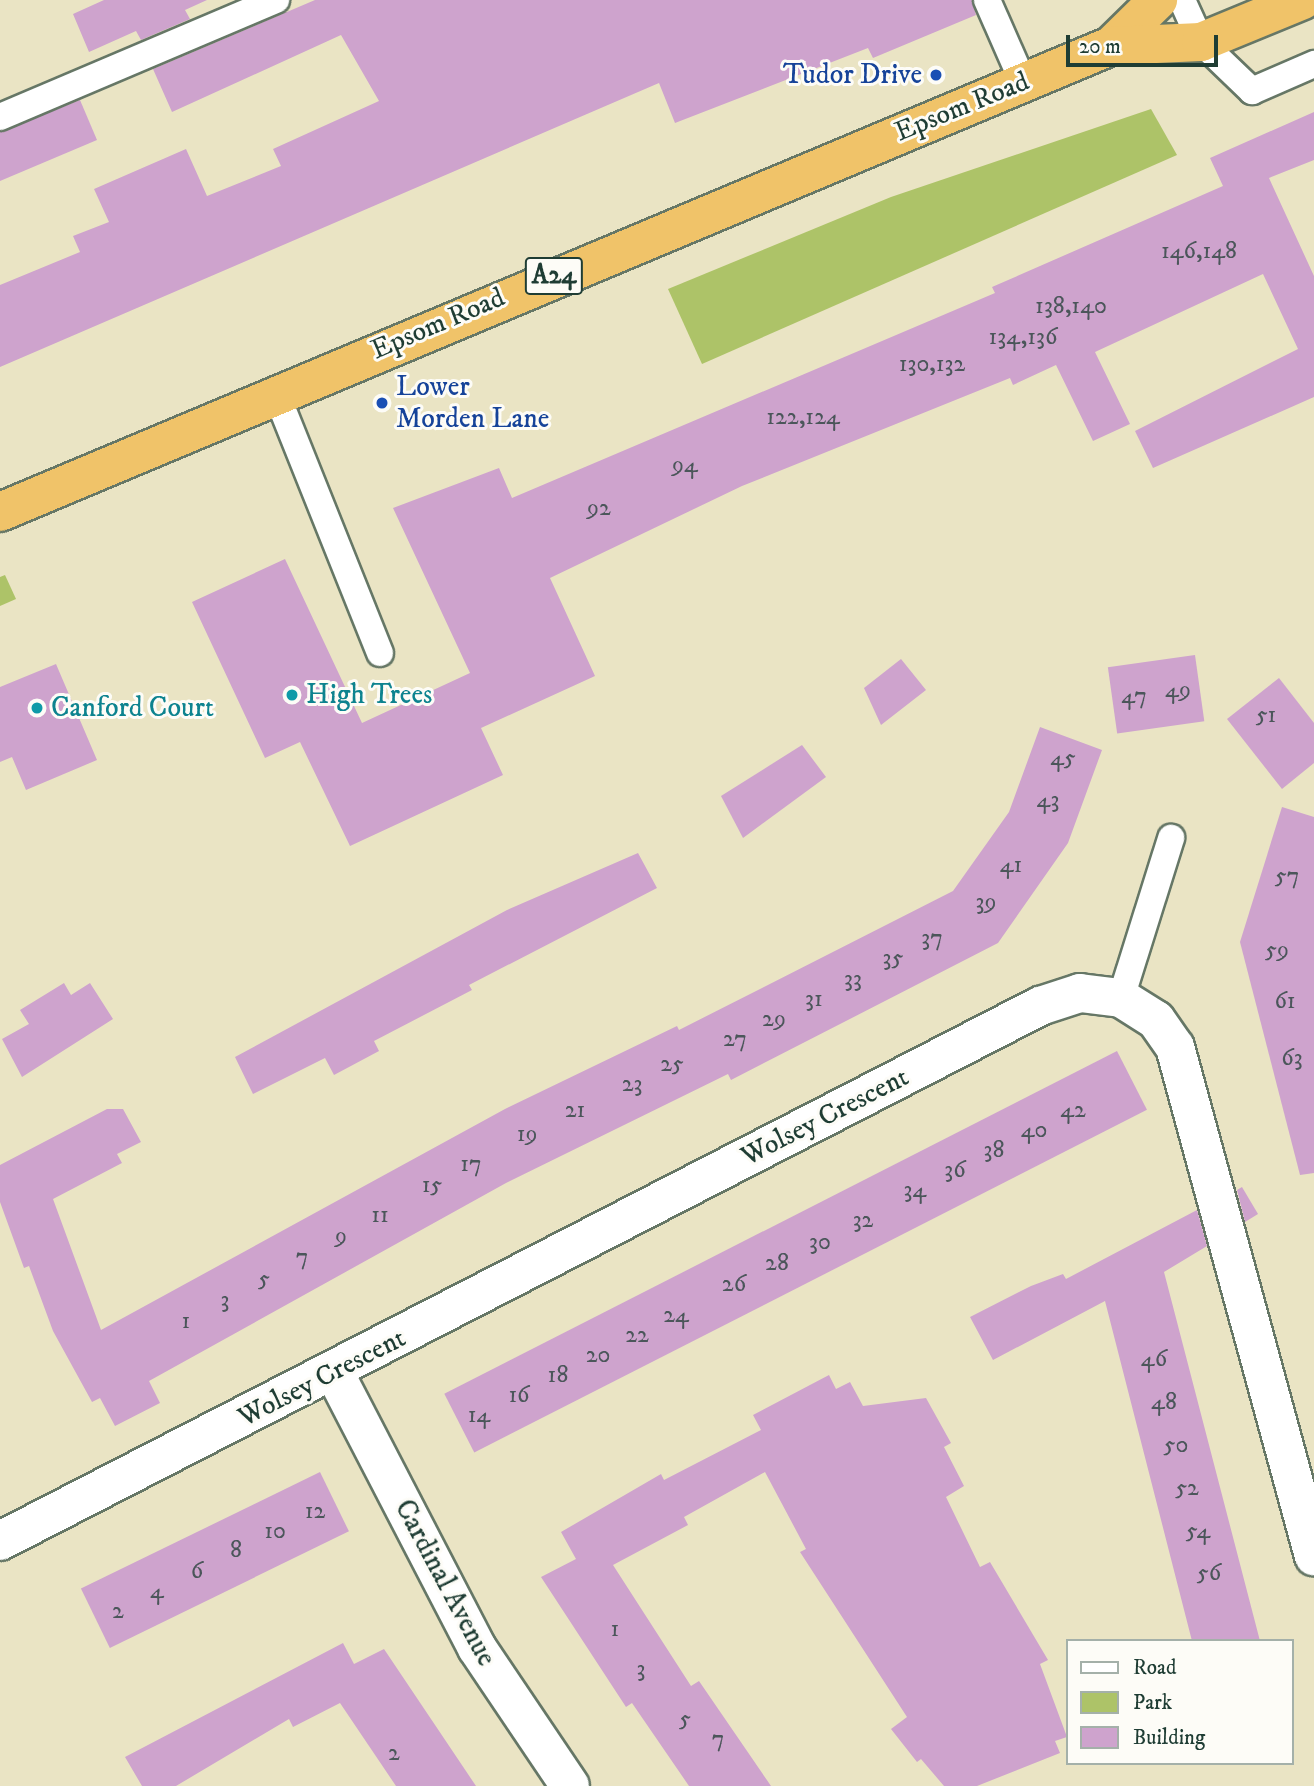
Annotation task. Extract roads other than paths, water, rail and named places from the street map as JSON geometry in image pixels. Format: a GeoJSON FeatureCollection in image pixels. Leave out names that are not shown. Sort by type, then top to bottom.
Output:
{"type":"FeatureCollection","features":[{"type":"Feature","properties":{"kind":"highway","name":"Epsom Road"},"geometry":{"type":"LineString","coordinates":[[1111,46],[1158,0]]}},
{"type":"Feature","properties":{"kind":"highway","name":"Epsom Road"},"geometry":{"type":"LineString","coordinates":[[0,512],[276,393],[1111,46],[1201,42],[1303,0]]}},
{"type":"Feature","properties":{"kind":"street","name":"Wolsey Crescent"},"geometry":{"type":"LineString","coordinates":[[0,1541],[334,1372],[1040,1006],[1080,993],[1121,998],[1156,1020],[1175,1047],[1314,1556]]}},
{"type":"Feature","properties":{"kind":"street","name":"Cardinal Avenue"},"geometry":{"type":"LineString","coordinates":[[334,1372],[477,1648],[570,1786]]}},
{"type":"Feature","properties":{"kind":"lane"},"geometry":{"type":"LineString","coordinates":[[0,117],[276,0]]}},
{"type":"Feature","properties":{"kind":"lane"},"geometry":{"type":"LineString","coordinates":[[987,0],[1023,82]]}},
{"type":"Feature","properties":{"kind":"lane"},"geometry":{"type":"LineString","coordinates":[[1182,0],[1201,42],[1252,91],[1314,64]]}},
{"type":"Feature","properties":{"kind":"lane"},"geometry":{"type":"LineString","coordinates":[[276,393],[380,653]]}},
{"type":"Feature","properties":{"kind":"lane"},"geometry":{"type":"LineString","coordinates":[[1121,998],[1171,838]]}},
{"type":"Feature","properties":{"kind":"place","name":"Tudor Drive"},"geometry":{"type":"Point","coordinates":[936,75]}},
{"type":"Feature","properties":{"kind":"place","name":"Lower Morden Lane"},"geometry":{"type":"Point","coordinates":[382,403]}},
{"type":"Feature","properties":{"kind":"place","name":"High Trees"},"geometry":{"type":"Point","coordinates":[292,695]}},
{"type":"Feature","properties":{"kind":"place","name":"Canford Court"},"geometry":{"type":"Point","coordinates":[37,708]}}]}
